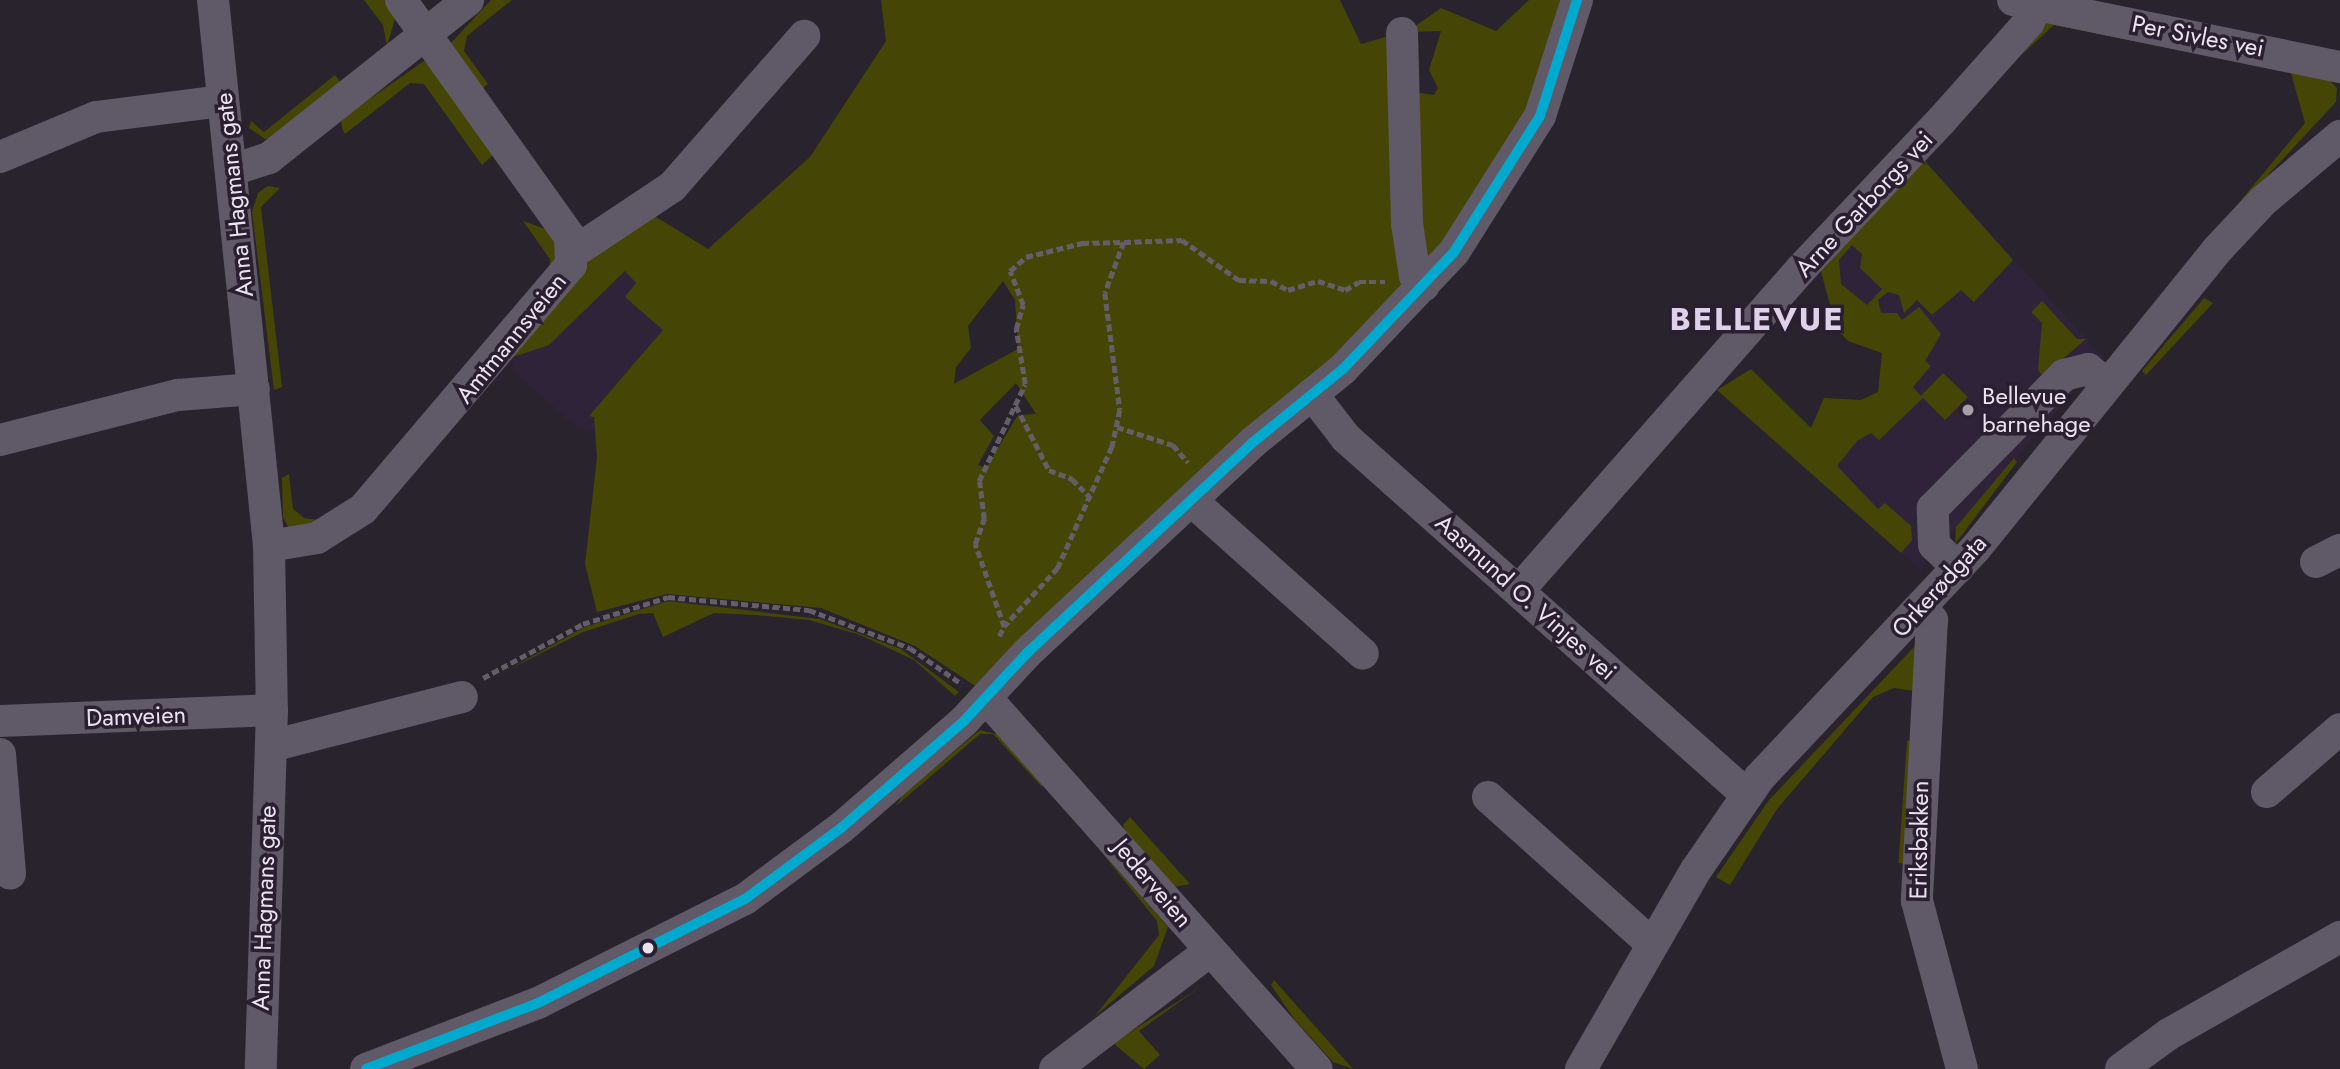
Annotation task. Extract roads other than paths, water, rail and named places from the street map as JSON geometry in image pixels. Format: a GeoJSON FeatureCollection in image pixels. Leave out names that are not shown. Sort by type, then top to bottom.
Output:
{"type":"FeatureCollection","features":[{"type":"Feature","properties":{"kind":"street","name":"Anna Hagmans gate"},"geometry":{"type":"LineString","coordinates":[[213,0],[233,170],[269,546],[272,710],[261,1069]]}},
{"type":"Feature","properties":{"kind":"street","name":"Amtmannsveien"},"geometry":{"type":"LineString","coordinates":[[269,546],[317,538],[363,509],[561,279],[574,252],[427,33],[401,0]]}},
{"type":"Feature","properties":{"kind":"street"},"geometry":{"type":"LineString","coordinates":[[233,170],[269,159],[468,0]]}},
{"type":"Feature","properties":{"kind":"street"},"geometry":{"type":"LineString","coordinates":[[366,1069],[538,1003],[745,899],[841,828],[986,698],[1198,495],[1312,394],[1424,286],[1481,215],[1540,117],[1577,0]]}},
{"type":"Feature","properties":{"kind":"street","name":"Per Sivles vei"},"geometry":{"type":"LineString","coordinates":[[2023,1],[2340,67]]}},
{"type":"Feature","properties":{"kind":"street","name":"Arne Garborgs vei"},"geometry":{"type":"LineString","coordinates":[[1520,589],[1801,269],[1941,121],[2029,22],[2023,1]]}},
{"type":"Feature","properties":{"kind":"street"},"geometry":{"type":"LineString","coordinates":[[1402,33],[1407,223],[1415,276],[1424,286]]}},
{"type":"Feature","properties":{"kind":"street"},"geometry":{"type":"LineString","coordinates":[[574,252],[672,187],[804,36]]}},
{"type":"Feature","properties":{"kind":"street"},"geometry":{"type":"LineString","coordinates":[[0,157],[96,117],[223,100]]}},
{"type":"Feature","properties":{"kind":"street","name":"Orkerødgata"},"geometry":{"type":"LineString","coordinates":[[1581,1069],[1652,944],[1746,794],[1958,568],[2246,218],[2340,136]]}},
{"type":"Feature","properties":{"kind":"street"},"geometry":{"type":"LineString","coordinates":[[1958,568],[1934,545],[1933,508],[2064,375],[2088,369],[2107,384]]}},
{"type":"Feature","properties":{"kind":"street"},"geometry":{"type":"LineString","coordinates":[[0,440],[178,395],[254,389]]}},
{"type":"Feature","properties":{"kind":"street","name":"Aasmund O. Vinjes vei"},"geometry":{"type":"LineString","coordinates":[[1312,394],[1346,438],[1520,589],[1746,794]]}},
{"type":"Feature","properties":{"kind":"street"},"geometry":{"type":"LineString","coordinates":[[1198,495],[1363,654]]}},
{"type":"Feature","properties":{"kind":"street","name":"Eriksbakken"},"geometry":{"type":"LineString","coordinates":[[1922,608],[1932,620],[1917,901],[1962,1069]]}},
{"type":"Feature","properties":{"kind":"street"},"geometry":{"type":"LineString","coordinates":[[271,746],[462,696]]}},
{"type":"Feature","properties":{"kind":"street","name":"Jederveien"},"geometry":{"type":"LineString","coordinates":[[986,698],[1318,1069]]}},
{"type":"Feature","properties":{"kind":"street","name":"Damveien"},"geometry":{"type":"LineString","coordinates":[[0,722],[272,710]]}},
{"type":"Feature","properties":{"kind":"street"},"geometry":{"type":"LineString","coordinates":[[2267,792],[2340,729]]}},
{"type":"Feature","properties":{"kind":"street"},"geometry":{"type":"LineString","coordinates":[[0,754],[10,874]]}},
{"type":"Feature","properties":{"kind":"street"},"geometry":{"type":"LineString","coordinates":[[1488,797],[1652,944]]}},
{"type":"Feature","properties":{"kind":"street"},"geometry":{"type":"LineString","coordinates":[[2121,1069],[2191,1021],[2340,937]]}},
{"type":"Feature","properties":{"kind":"street"},"geometry":{"type":"LineString","coordinates":[[1055,1069],[1210,951]]}},
{"type":"Feature","properties":{"kind":"place","name":"Bellevue barnehage"},"geometry":{"type":"Point","coordinates":[1968,410]}},
{"type":"Feature","properties":{"kind":"district","name":"BELLEVUE"},"geometry":{"type":"Point","coordinates":[1757,319]}}]}
